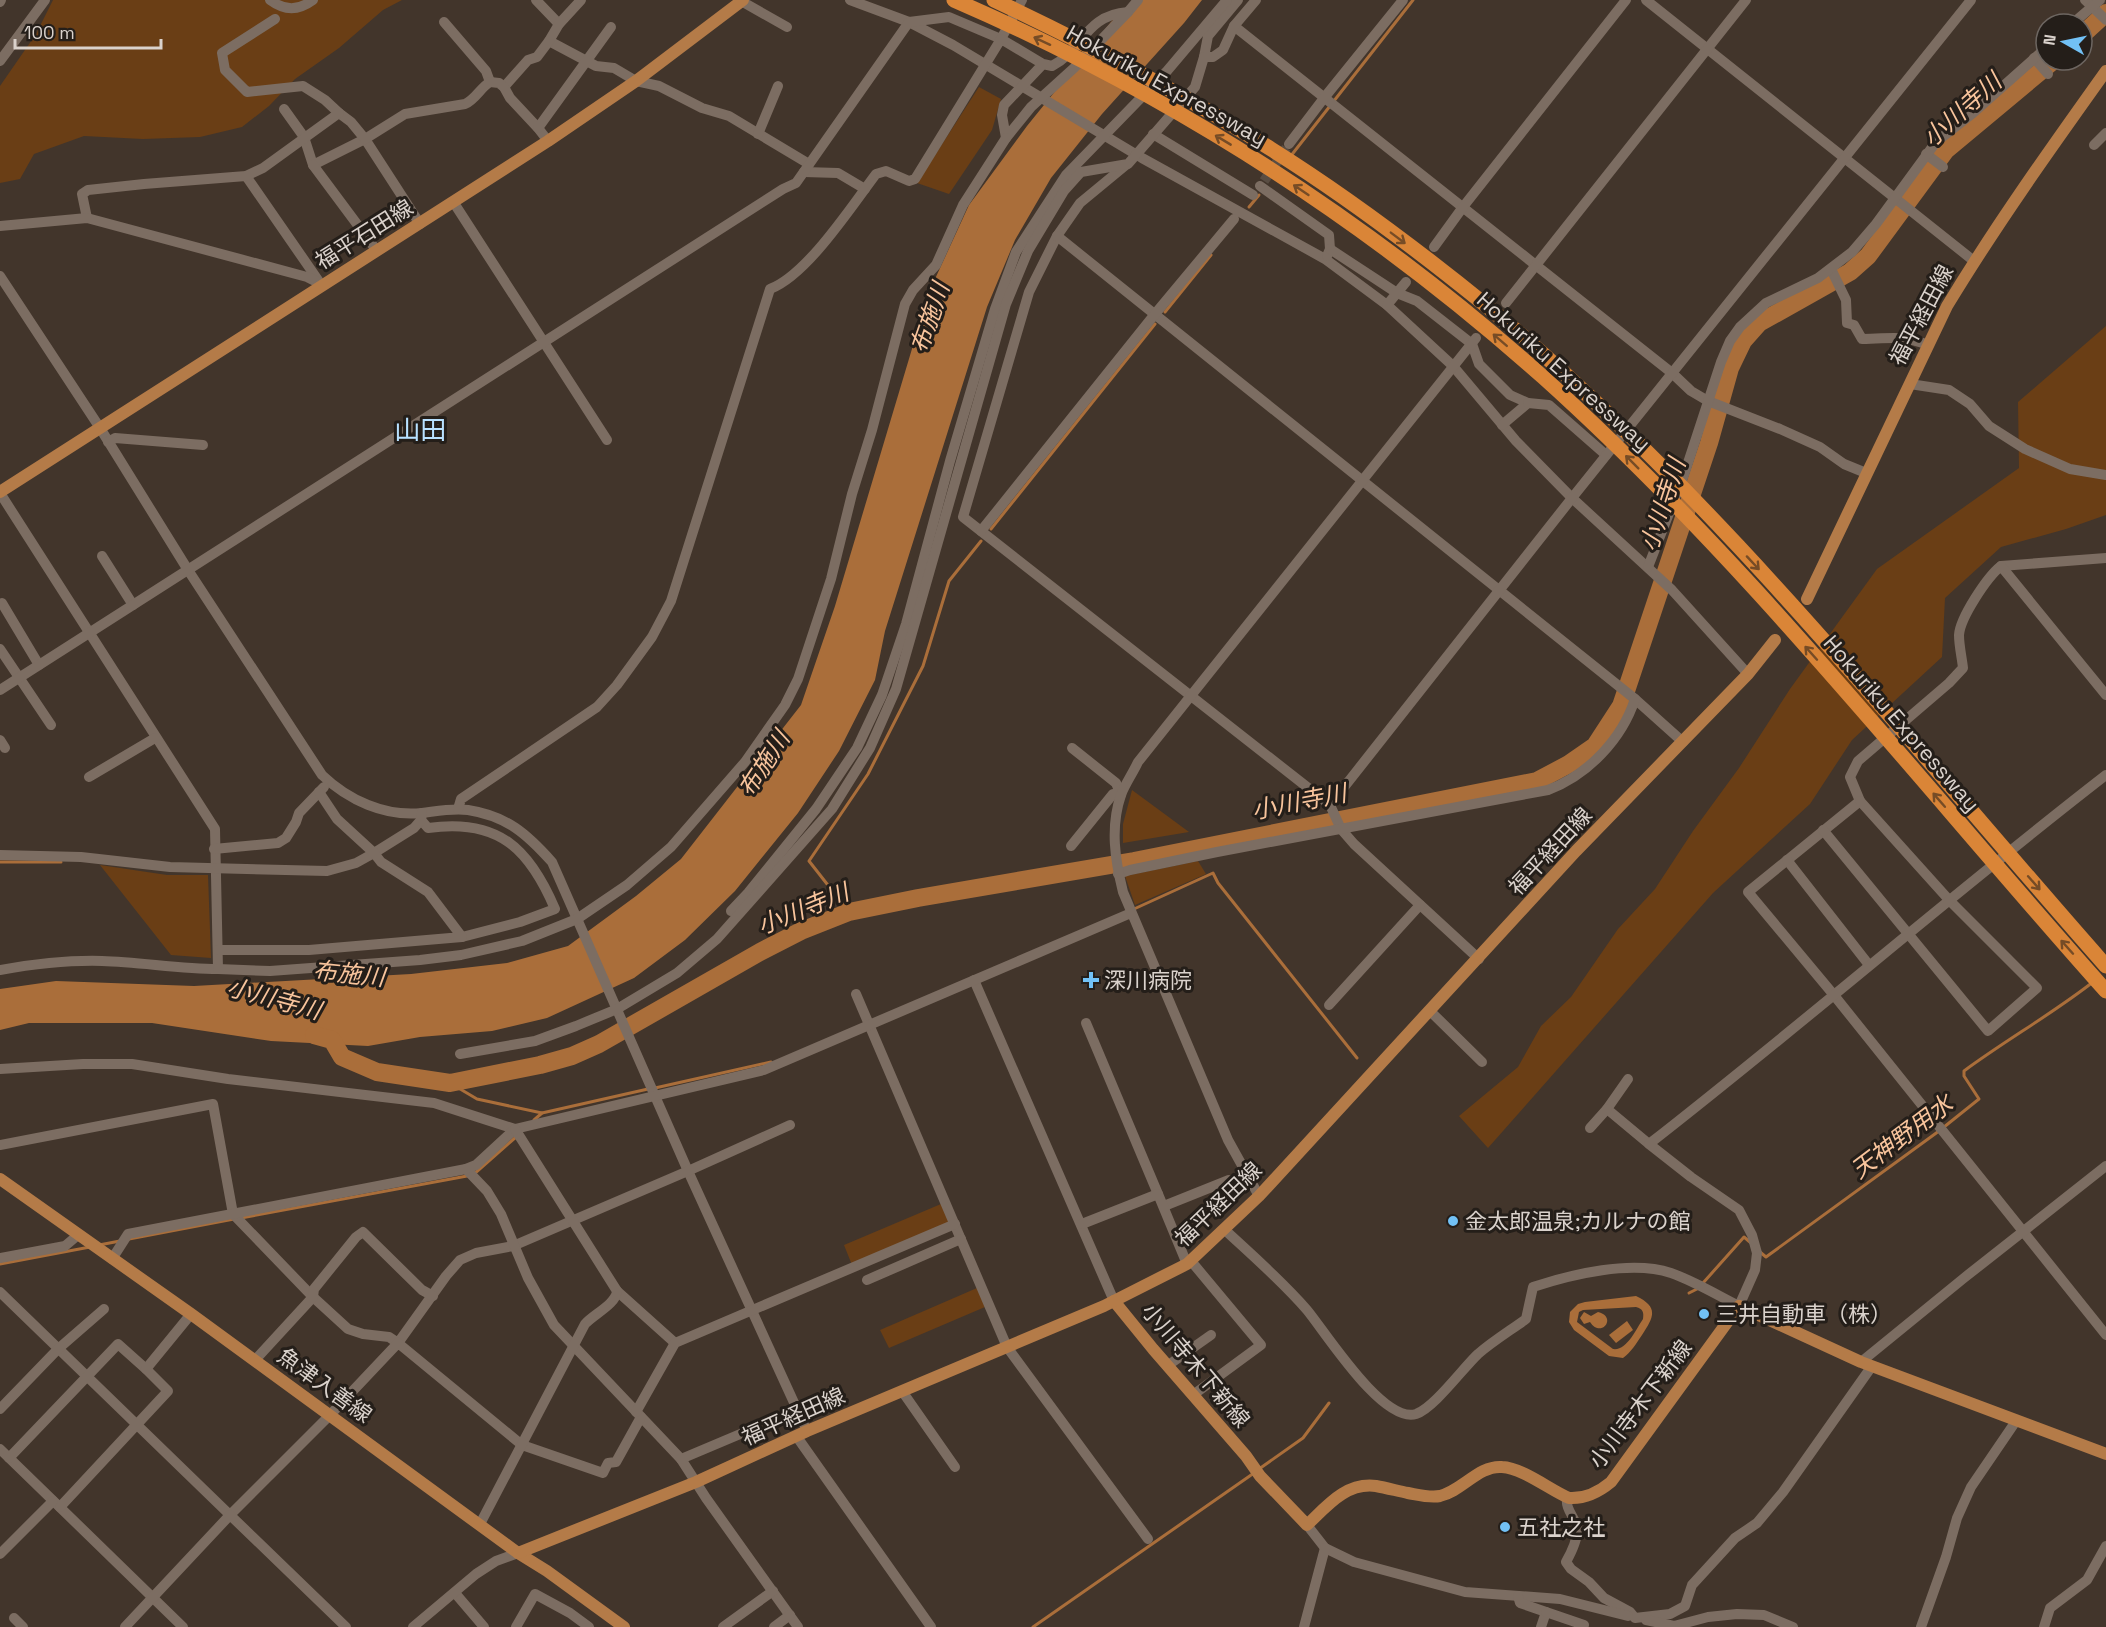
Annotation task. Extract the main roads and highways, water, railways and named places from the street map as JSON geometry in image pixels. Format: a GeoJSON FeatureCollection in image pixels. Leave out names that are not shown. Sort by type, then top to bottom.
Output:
{"type":"FeatureCollection","features":[{"type":"Feature","properties":{"kind":"highway","name":"Hokuriku Expressway"},"geometry":{"type":"LineString","coordinates":[[954,0],[1054,46],[1186,117],[1260,162],[1343,218],[1475,318],[1544,378],[1621,451],[1703,534],[1821,663],[2106,991]]}},
{"type":"Feature","properties":{"kind":"highway","name":"Hokuriku Expressway"},"geometry":{"type":"LineString","coordinates":[[994,0],[1070,36],[1196,104],[1271,149],[1352,203],[1488,307],[1635,441],[1713,520],[1843,663],[2106,966]]}},
{"type":"Feature","properties":{"kind":"main road","name":"福平石田線"},"geometry":{"type":"LineString","coordinates":[[0,493],[548,141],[636,81],[742,1]]}},
{"type":"Feature","properties":{"kind":"main road","name":"福平経田線"},"geometry":{"type":"LineString","coordinates":[[1807,599],[1947,306],[1974,261],[2106,71]]}},
{"type":"Feature","properties":{"kind":"main road","name":"福平経田線"},"geometry":{"type":"LineString","coordinates":[[518,1553],[696,1482],[802,1434],[1114,1301],[1189,1263],[1259,1196],[1576,851],[1748,674],[1775,640]]}},
{"type":"Feature","properties":{"kind":"main road","name":"魚津入善線"},"geometry":{"type":"LineString","coordinates":[[0,1179],[624,1627]]}},
{"type":"Feature","properties":{"kind":"main road","name":"小川寺木下新線"},"geometry":{"type":"LineString","coordinates":[[1114,1301],[1246,1456],[1260,1476],[1306,1525],[1346,1491],[1375,1486],[1429,1497],[1439,1496],[1454,1491],[1491,1468],[1503,1467],[1516,1470],[1567,1497],[1578,1499],[1600,1491],[1611,1482],[1739,1306],[1867,1364],[2106,1454]]}},
{"type":"Feature","properties":{"kind":"water","name":"布施川"},"geometry":{"type":"Polygon","coordinates":[[[1135,0],[1202,0],[1102,114],[1051,178],[1015,240],[987,307],[885,631],[875,680],[839,751],[798,813],[735,891],[685,940],[634,978],[547,1018],[492,1031],[420,1037],[368,1046],[271,1041],[152,1023],[29,1023],[0,1030],[0,989],[56,981],[194,986],[411,974],[507,963],[568,946],[636,896],[681,859],[801,705],[835,606],[929,292],[969,205],[1027,126],[1111,22],[1135,0]]]}},
{"type":"Feature","properties":{"kind":"water"},"geometry":{"type":"Polygon","coordinates":[[[1636,1296],[1651,1308],[1651,1318],[1638,1342],[1626,1356],[1623,1358],[1609,1356],[1574,1330],[1569,1322],[1570,1312],[1578,1304],[1636,1296]],[[1638,1308],[1583,1310],[1579,1312],[1577,1322],[1613,1349],[1618,1349],[1627,1343],[1643,1319],[1642,1311],[1638,1308]]]}},
{"type":"Feature","properties":{"kind":"water"},"geometry":{"type":"Polygon","coordinates":[[[1584,1312],[1591,1316],[1598,1312],[1604,1315],[1607,1318],[1606,1325],[1599,1328],[1594,1327],[1590,1322],[1584,1324],[1580,1318],[1584,1312]]]}},
{"type":"Feature","properties":{"kind":"water"},"geometry":{"type":"Polygon","coordinates":[[[1627,1321],[1633,1330],[1616,1343],[1609,1335],[1627,1321]]]}},
{"type":"Feature","properties":{"kind":"waterway"},"geometry":{"type":"LineString","coordinates":[[1290,157],[1413,0]]}},
{"type":"Feature","properties":{"kind":"waterway","name":"小川寺川"},"geometry":{"type":"LineString","coordinates":[[2094,24],[2106,13]]}},
{"type":"Feature","properties":{"kind":"waterway","name":"小川寺川"},"geometry":{"type":"LineString","coordinates":[[314,1035],[332,1040],[342,1057],[377,1072],[450,1083],[540,1065],[572,1056],[599,1044],[760,952],[801,931],[849,912],[1134,861],[1537,781],[1569,764],[1595,746],[1621,706],[1709,443],[1730,368],[1743,341],[1759,323],[1850,272],[1868,256],[1946,150],[2040,72]]}},
{"type":"Feature","properties":{"kind":"waterway"},"geometry":{"type":"LineString","coordinates":[[1249,207],[1259,195]]}},
{"type":"Feature","properties":{"kind":"waterway"},"geometry":{"type":"LineString","coordinates":[[1165,312],[1211,255]]}},
{"type":"Feature","properties":{"kind":"waterway"},"geometry":{"type":"LineString","coordinates":[[991,529],[1155,324]]}},
{"type":"Feature","properties":{"kind":"waterway"},"geometry":{"type":"LineString","coordinates":[[849,912],[809,861],[868,774],[923,666],[949,581],[981,541]]}},
{"type":"Feature","properties":{"kind":"waterway"},"geometry":{"type":"LineString","coordinates":[[0,862],[61,862]]}},
{"type":"Feature","properties":{"kind":"waterway"},"geometry":{"type":"LineString","coordinates":[[1134,909],[1213,873],[1218,883],[1357,1058]]}},
{"type":"Feature","properties":{"kind":"waterway","name":"天神野用水"},"geometry":{"type":"LineString","coordinates":[[1944,1127],[1979,1099],[1964,1076],[1964,1071],[2093,982]]}},
{"type":"Feature","properties":{"kind":"waterway"},"geometry":{"type":"LineString","coordinates":[[655,1088],[771,1062]]}},
{"type":"Feature","properties":{"kind":"waterway"},"geometry":{"type":"LineString","coordinates":[[450,1083],[477,1099],[542,1113]]}},
{"type":"Feature","properties":{"kind":"waterway"},"geometry":{"type":"LineString","coordinates":[[534,1120],[542,1113],[648,1089]]}},
{"type":"Feature","properties":{"kind":"waterway","name":"天神野用水"},"geometry":{"type":"LineString","coordinates":[[1760,1252],[1766,1257],[1939,1131]]}},
{"type":"Feature","properties":{"kind":"waterway"},"geometry":{"type":"LineString","coordinates":[[474,1174],[516,1137]]}},
{"type":"Feature","properties":{"kind":"waterway"},"geometry":{"type":"LineString","coordinates":[[241,1218],[467,1176]]}},
{"type":"Feature","properties":{"kind":"waterway"},"geometry":{"type":"LineString","coordinates":[[129,1239],[234,1219]]}},
{"type":"Feature","properties":{"kind":"waterway","name":"天神野用水"},"geometry":{"type":"LineString","coordinates":[[1703,1283],[1744,1237],[1751,1243]]}},
{"type":"Feature","properties":{"kind":"waterway"},"geometry":{"type":"LineString","coordinates":[[99,1245],[120,1241]]}},
{"type":"Feature","properties":{"kind":"waterway"},"geometry":{"type":"LineString","coordinates":[[0,1264],[90,1247]]}},
{"type":"Feature","properties":{"kind":"waterway","name":"天神野用水"},"geometry":{"type":"LineString","coordinates":[[1689,1293],[1699,1288]]}},
{"type":"Feature","properties":{"kind":"waterway"},"geometry":{"type":"LineString","coordinates":[[1259,1469],[1303,1438],[1329,1403]]}},
{"type":"Feature","properties":{"kind":"waterway"},"geometry":{"type":"LineString","coordinates":[[1033,1627],[1254,1473]]}},
{"type":"Feature","properties":{"kind":"tunnel"},"geometry":{"type":"LineString","coordinates":[[1264,181],[1289,144]]}},
{"type":"Feature","properties":{"kind":"place","name":"深川病院"},"geometry":{"type":"Point","coordinates":[1091,980]}},
{"type":"Feature","properties":{"kind":"place","name":"金太郎温泉;カルナの館"},"geometry":{"type":"Point","coordinates":[1453,1221]}},
{"type":"Feature","properties":{"kind":"place","name":"三井自動車（株）"},"geometry":{"type":"Point","coordinates":[1704,1314]}},
{"type":"Feature","properties":{"kind":"place","name":"五社之社"},"geometry":{"type":"Point","coordinates":[1505,1527]}},
{"type":"Feature","properties":{"kind":"district","name":"山田"},"geometry":{"type":"Point","coordinates":[420,430]}}]}
